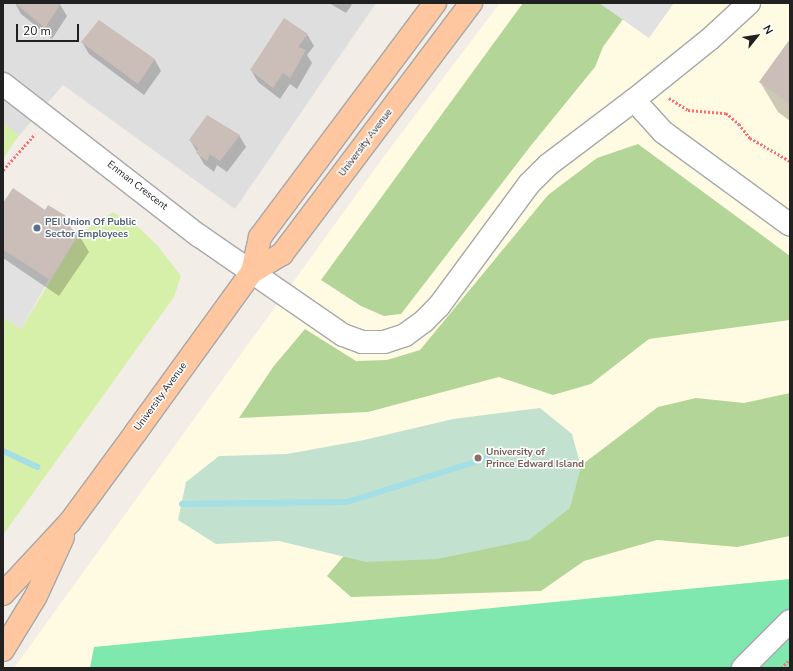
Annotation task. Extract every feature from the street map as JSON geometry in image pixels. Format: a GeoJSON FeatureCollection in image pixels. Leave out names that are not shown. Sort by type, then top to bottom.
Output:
{"type":"FeatureCollection","features":[{"type":"Feature","properties":{"kind":"main road","name":"University Avenue"},"geometry":{"type":"LineString","coordinates":[[252,272],[260,237],[435,3]]}},
{"type":"Feature","properties":{"kind":"main road","name":"University Avenue"},"geometry":{"type":"LineString","coordinates":[[3,594],[70,522],[252,272],[282,254],[471,3]]}},
{"type":"Feature","properties":{"kind":"main road","name":"University Avenue"},"geometry":{"type":"LineString","coordinates":[[3,650],[36,596],[70,522]]}},
{"type":"Feature","properties":{"kind":"street","name":"Enman Crescent"},"geometry":{"type":"LineString","coordinates":[[3,84],[50,118],[198,235],[272,286],[349,337],[362,342],[384,342],[405,335],[439,306],[529,184],[548,165],[656,83],[749,3]]}},
{"type":"Feature","properties":{"kind":"street"},"geometry":{"type":"LineString","coordinates":[[634,100],[663,132],[790,225]]}},
{"type":"Feature","properties":{"kind":"street"},"geometry":{"type":"LineString","coordinates":[[743,668],[790,621]]}},
{"type":"Feature","properties":{"kind":"path"},"geometry":{"type":"LineString","coordinates":[[656,83],[680,107],[697,113],[714,111],[726,113],[750,138],[790,161]]}},
{"type":"Feature","properties":{"kind":"path"},"geometry":{"type":"LineString","coordinates":[[3,170],[50,118]]}},
{"type":"Feature","properties":{"kind":"path"},"geometry":{"type":"LineString","coordinates":[[781,668],[790,659]]}},
{"type":"Feature","properties":{"kind":"shaded area"},"geometry":{"type":"Polygon","coordinates":[[[3,3],[376,3],[235,209],[63,85],[3,154],[3,3]]]}},
{"type":"Feature","properties":{"kind":"shaded area","name":"University of Prince Edward Island"},"geometry":{"type":"Polygon","coordinates":[[[500,3],[790,3],[790,668],[14,668],[385,155],[500,3]]]}},
{"type":"Feature","properties":{"kind":"shaded area"},"geometry":{"type":"Polygon","coordinates":[[[599,3],[674,3],[649,38],[599,3]]]}},
{"type":"Feature","properties":{"kind":"shaded area"},"geometry":{"type":"Polygon","coordinates":[[[3,250],[49,279],[21,329],[3,317],[3,250]]]}},
{"type":"Feature","properties":{"kind":"green space"},"geometry":{"type":"Polygon","coordinates":[[[523,3],[600,3],[623,19],[603,47],[595,67],[529,148],[401,314],[384,316],[361,306],[321,280],[523,3]]]}},
{"type":"Feature","properties":{"kind":"green space"},"geometry":{"type":"Polygon","coordinates":[[[3,123],[19,135],[3,159],[3,123]]]}},
{"type":"Feature","properties":{"kind":"green space"},"geometry":{"type":"Polygon","coordinates":[[[638,144],[790,256],[790,320],[649,339],[591,384],[553,395],[499,377],[368,412],[239,418],[273,367],[305,329],[356,361],[387,360],[420,350],[548,195],[597,158],[638,144]]]}},
{"type":"Feature","properties":{"kind":"green space"},"geometry":{"type":"Polygon","coordinates":[[[113,212],[137,226],[158,246],[181,276],[174,297],[3,535],[3,317],[21,329],[79,234],[113,212]]]}},
{"type":"Feature","properties":{"kind":"green space"},"geometry":{"type":"Polygon","coordinates":[[[790,393],[790,536],[737,547],[657,540],[584,561],[541,591],[351,597],[327,576],[386,505],[550,489],[658,407],[696,398],[744,403],[790,393]]]}},
{"type":"Feature","properties":{"kind":"green space"},"geometry":{"type":"Polygon","coordinates":[[[540,408],[572,434],[581,467],[570,508],[529,540],[437,559],[366,562],[279,541],[216,544],[178,520],[186,482],[219,456],[287,454],[364,440],[453,419],[540,408]]]}},
{"type":"Feature","properties":{"kind":"green space"},"geometry":{"type":"Polygon","coordinates":[[[790,579],[790,668],[90,668],[94,647],[790,579]]]}},
{"type":"Feature","properties":{"kind":"building"},"geometry":{"type":"Polygon","coordinates":[[[15,3],[61,3],[45,28],[15,3]]]}},
{"type":"Feature","properties":{"kind":"building"},"geometry":{"type":"Polygon","coordinates":[[[284,18],[308,34],[298,47],[306,50],[290,78],[283,73],[273,88],[250,70],[284,18]]]}},
{"type":"Feature","properties":{"kind":"building"},"geometry":{"type":"Polygon","coordinates":[[[99,20],[155,59],[138,84],[81,42],[99,20]]]}},
{"type":"Feature","properties":{"kind":"building"},"geometry":{"type":"Polygon","coordinates":[[[790,39],[790,104],[759,82],[790,39]]]}},
{"type":"Feature","properties":{"kind":"building"},"geometry":{"type":"Polygon","coordinates":[[[207,115],[240,135],[220,161],[210,154],[207,161],[196,153],[198,149],[189,140],[207,115]]]}},
{"type":"Feature","properties":{"kind":"building","name":"PEI Union Of Public Sector Employees"},"geometry":{"type":"Polygon","coordinates":[[[13,188],[45,210],[48,205],[66,216],[62,222],[79,234],[49,279],[3,248],[3,203],[13,188]]]}},
{"type":"Feature","properties":{"kind":"waterway"},"geometry":{"type":"LineString","coordinates":[[3,451],[37,467]]}},
{"type":"Feature","properties":{"kind":"waterway"},"geometry":{"type":"LineString","coordinates":[[182,504],[347,502],[488,458]]}},
{"type":"Feature","properties":{"kind":"place","name":"PEI Union Of Public Sector Employees"},"geometry":{"type":"Point","coordinates":[37,228]}},
{"type":"Feature","properties":{"kind":"place","name":"University of Prince Edward Island"},"geometry":{"type":"Point","coordinates":[478,458]}}]}
